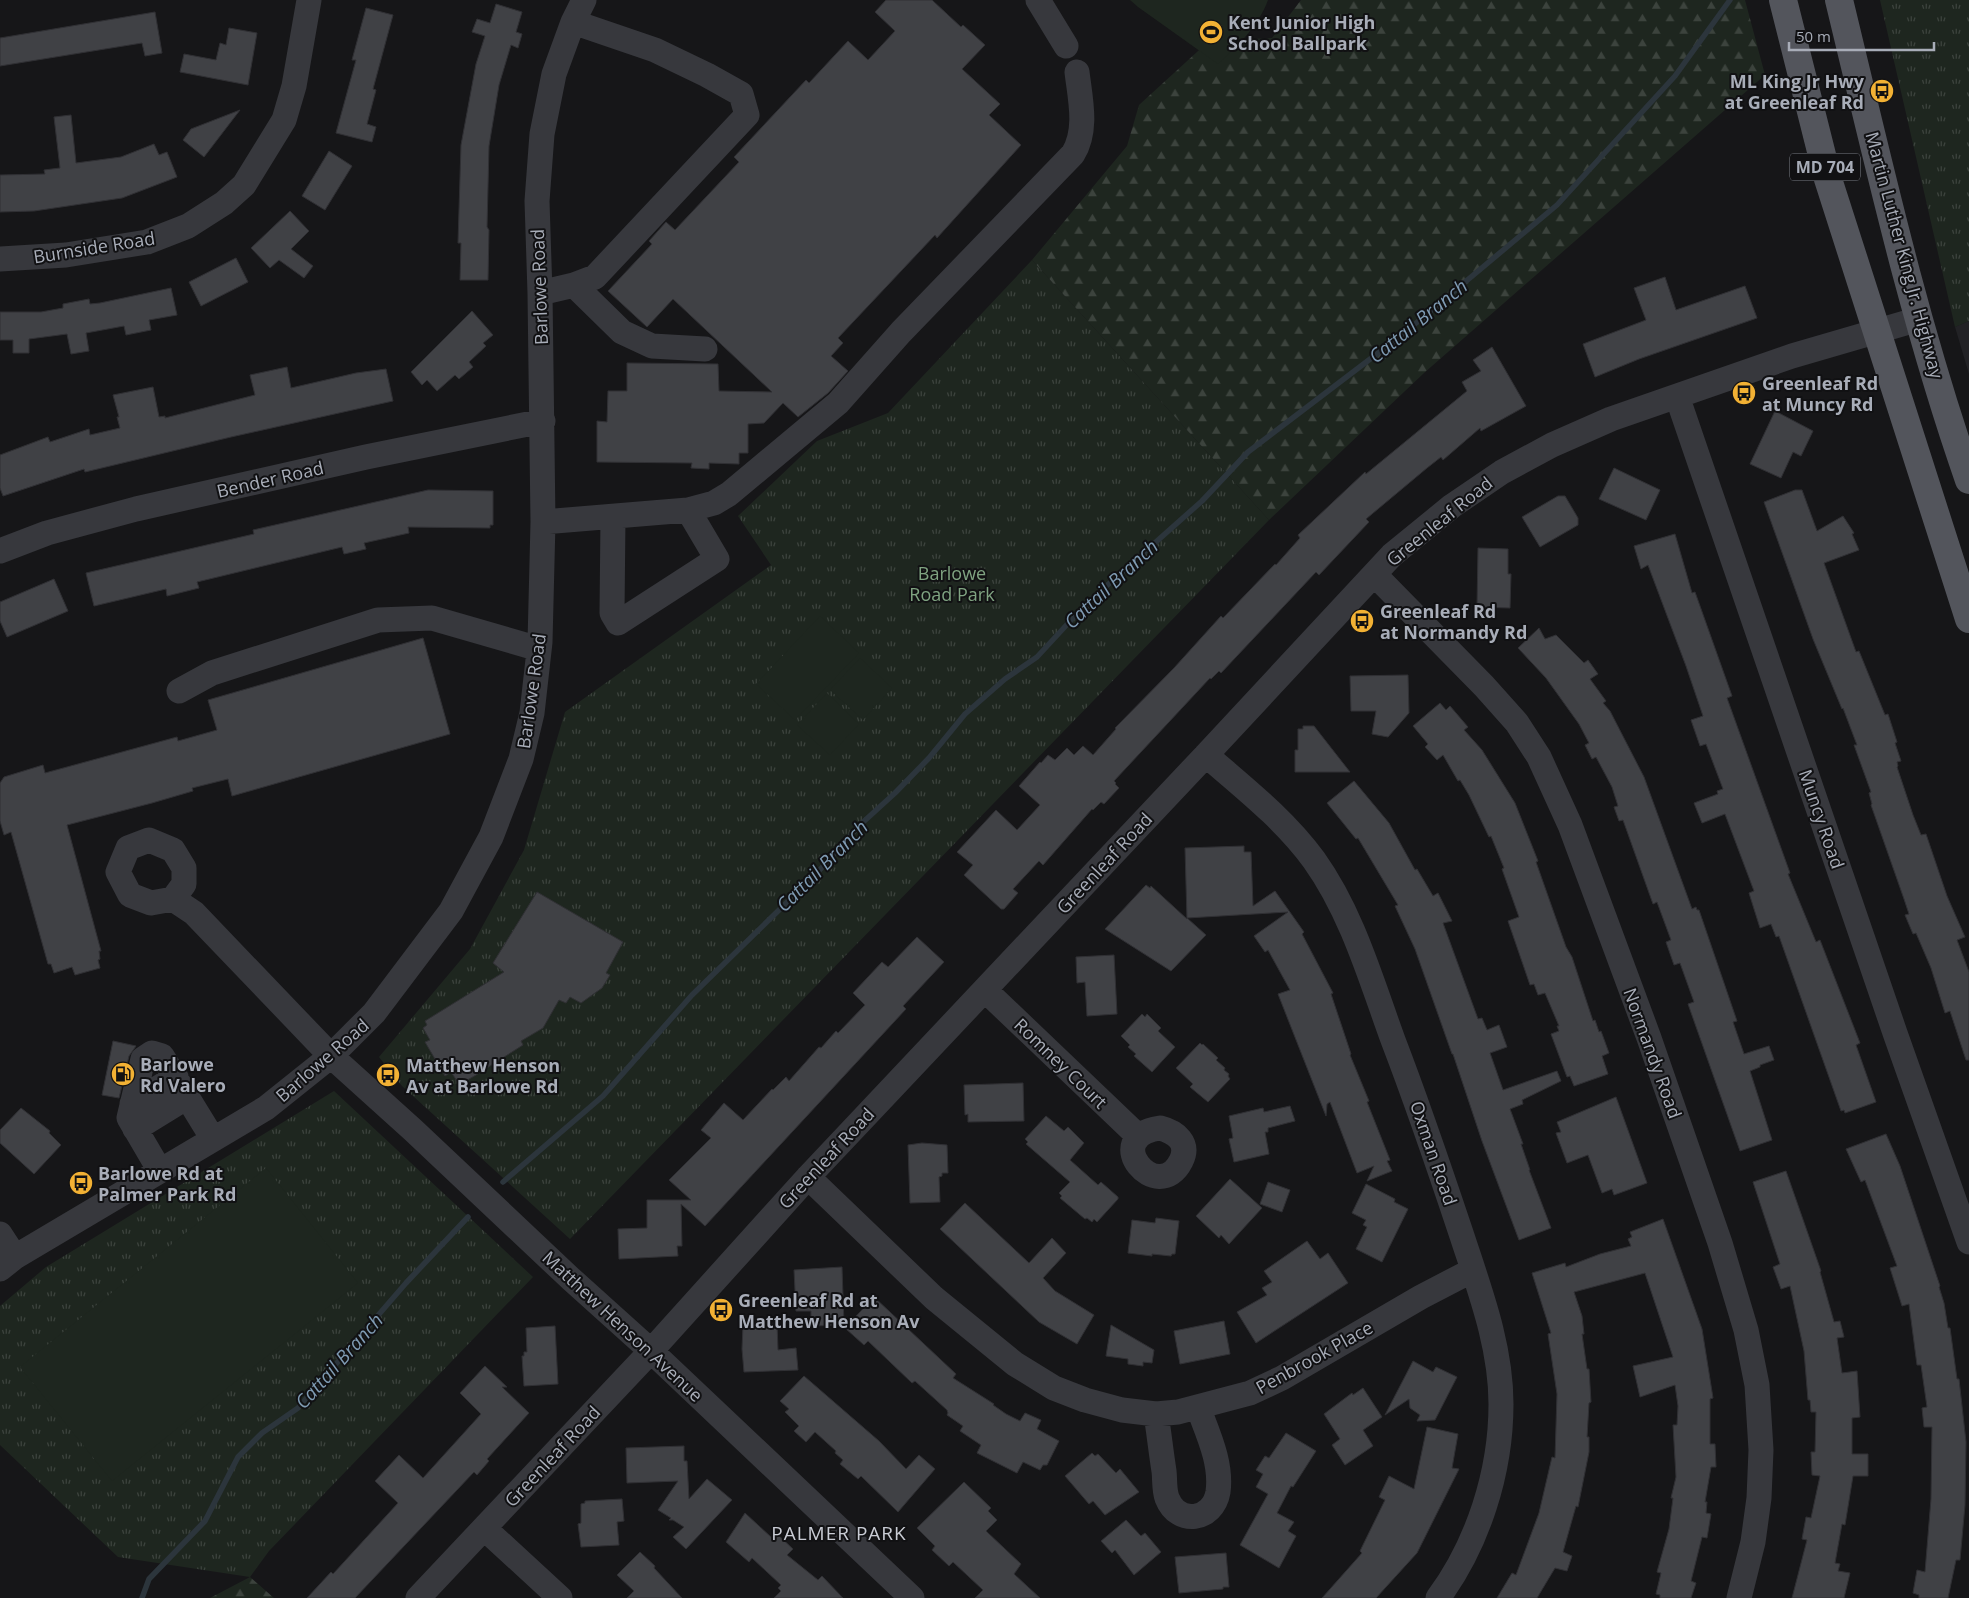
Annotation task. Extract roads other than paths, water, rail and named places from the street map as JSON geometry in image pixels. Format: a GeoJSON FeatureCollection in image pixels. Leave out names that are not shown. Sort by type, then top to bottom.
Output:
{"type":"FeatureCollection","features":[{"type":"Feature","properties":{"kind":"main road","name":"MD 704"},"geometry":{"type":"LineString","coordinates":[[1783,0],[1828,179],[1969,619]]}},
{"type":"Feature","properties":{"kind":"main road","name":"Martin Luther King Jr. Highway"},"geometry":{"type":"LineString","coordinates":[[1839,0],[1894,231],[1918,319],[1969,480]]}},
{"type":"Feature","properties":{"kind":"street","name":"Burnside Road"},"geometry":{"type":"LineString","coordinates":[[0,260],[66,255],[146,242],[188,226],[224,204],[244,185],[284,120],[294,86],[309,0]]}},
{"type":"Feature","properties":{"kind":"street","name":"Barlowe Road"},"geometry":{"type":"LineString","coordinates":[[8,1263],[266,1108],[331,1056],[374,1013],[451,911],[491,837],[521,759],[532,713],[539,649],[543,522],[543,421],[536,201],[542,134],[554,74],[573,22],[584,0]]}},
{"type":"Feature","properties":{"kind":"street"},"geometry":{"type":"LineString","coordinates":[[1038,0],[1066,46]]}},
{"type":"Feature","properties":{"kind":"street"},"geometry":{"type":"LineString","coordinates":[[540,293],[574,285],[595,277],[747,115],[740,94],[707,75],[655,50],[573,22]]}},
{"type":"Feature","properties":{"kind":"street"},"geometry":{"type":"LineString","coordinates":[[543,522],[688,510],[714,503],[729,494],[827,413],[901,332],[1067,161],[1078,145],[1081,132],[1081,110],[1076,72]]}},
{"type":"Feature","properties":{"kind":"street"},"geometry":{"type":"LineString","coordinates":[[574,285],[622,332],[652,346],[704,349]]}},
{"type":"Feature","properties":{"kind":"street","name":"Greenleaf Road"},"geometry":{"type":"LineString","coordinates":[[418,1598],[650,1351],[808,1177],[1392,555],[1452,506],[1502,472],[1552,445],[1611,419],[1792,356],[1918,319]]}},
{"type":"Feature","properties":{"kind":"street","name":"Muncy Road"},"geometry":{"type":"LineString","coordinates":[[1677,396],[1895,1033],[1969,1242]]}},
{"type":"Feature","properties":{"kind":"street","name":"Bender Road"},"geometry":{"type":"LineString","coordinates":[[0,551],[47,533],[136,509],[366,457],[543,421]]}},
{"type":"Feature","properties":{"kind":"street"},"geometry":{"type":"LineString","coordinates":[[613,516],[612,613],[618,623],[717,559],[688,510]]}},
{"type":"Feature","properties":{"kind":"street","name":"Normandy Road"},"geometry":{"type":"LineString","coordinates":[[1375,575],[1484,686],[1517,723],[1539,757],[1570,825],[1649,1038],[1720,1243],[1746,1330],[1757,1385],[1761,1450],[1759,1498],[1753,1542],[1739,1598]]}},
{"type":"Feature","properties":{"kind":"street"},"geometry":{"type":"LineString","coordinates":[[178,691],[212,674],[378,620],[432,618],[539,649]]}},
{"type":"Feature","properties":{"kind":"street","name":"Oxman Road"},"geometry":{"type":"LineString","coordinates":[[1206,755],[1263,805],[1292,834],[1315,861],[1334,893],[1360,950],[1419,1108],[1490,1323],[1498,1360],[1502,1402],[1498,1453],[1489,1490],[1471,1541],[1458,1568],[1438,1598]]}},
{"type":"Feature","properties":{"kind":"street","name":"Matthew Henson Avenue"},"geometry":{"type":"LineString","coordinates":[[173,899],[194,913],[331,1056],[413,1130],[571,1280],[650,1351],[912,1598]]}},
{"type":"Feature","properties":{"kind":"street","name":"Romney Court"},"geometry":{"type":"LineString","coordinates":[[984,990],[1138,1136]]}},
{"type":"Feature","properties":{"kind":"street"},"geometry":{"type":"LineString","coordinates":[[160,1171],[129,1118],[143,1059],[152,1053],[162,1056],[213,1139]]}},
{"type":"Feature","properties":{"kind":"street"},"geometry":{"type":"LineString","coordinates":[[132,1104],[182,1087]]}},
{"type":"Feature","properties":{"kind":"street"},"geometry":{"type":"LineString","coordinates":[[135,1129],[182,1087]]}},
{"type":"Feature","properties":{"kind":"street","name":"Penbrook Place"},"geometry":{"type":"LineString","coordinates":[[808,1177],[934,1298],[988,1343],[1034,1377],[1054,1388],[1122,1410],[1156,1414],[1198,1407],[1250,1393],[1282,1378],[1386,1317],[1473,1270]]}},
{"type":"Feature","properties":{"kind":"street"},"geometry":{"type":"LineString","coordinates":[[0,1234],[8,1263]]}},
{"type":"Feature","properties":{"kind":"street"},"geometry":{"type":"LineString","coordinates":[[1156,1414],[1167,1497],[1174,1510],[1184,1517],[1197,1517],[1208,1511],[1215,1501],[1218,1492],[1214,1448],[1198,1407]]}},
{"type":"Feature","properties":{"kind":"street"},"geometry":{"type":"LineString","coordinates":[[484,1528],[560,1598]]}},
{"type":"Feature","properties":{"kind":"waterway","name":"Cattail Branch"},"geometry":{"type":"LineString","coordinates":[[503,1182],[603,1096],[692,995],[817,873],[861,824],[895,793],[929,758],[965,714],[1005,679],[1037,657],[1085,605],[1202,501],[1248,452],[1403,334],[1557,205],[1675,76],[1730,0]]}},
{"type":"Feature","properties":{"kind":"waterway","name":"Cattail Branch"},"geometry":{"type":"LineString","coordinates":[[142,1598],[149,1579],[205,1521],[238,1457],[262,1433],[298,1408],[406,1283],[468,1217]]}},
{"type":"Feature","properties":{"kind":"place","name":"Kent Junior High School Ballpark"},"geometry":{"type":"Point","coordinates":[1211,32]}},
{"type":"Feature","properties":{"kind":"place","name":"ML King Jr Hwy at Greenleaf Rd"},"geometry":{"type":"Point","coordinates":[1882,91]}},
{"type":"Feature","properties":{"kind":"place","name":"Greenleaf Rd at Muncy Rd"},"geometry":{"type":"Point","coordinates":[1744,393]}},
{"type":"Feature","properties":{"kind":"place","name":"Greenleaf Rd at Normandy Rd"},"geometry":{"type":"Point","coordinates":[1362,621]}},
{"type":"Feature","properties":{"kind":"place","name":"Barlowe Rd Valero"},"geometry":{"type":"Point","coordinates":[123,1074]}},
{"type":"Feature","properties":{"kind":"place","name":"Matthew Henson Av at Barlowe Rd"},"geometry":{"type":"Point","coordinates":[388,1075]}},
{"type":"Feature","properties":{"kind":"place","name":"Barlowe Rd at Palmer Park Rd"},"geometry":{"type":"Point","coordinates":[81,1183]}},
{"type":"Feature","properties":{"kind":"place","name":"Greenleaf Rd at Matthew Henson Av"},"geometry":{"type":"Point","coordinates":[721,1310]}},
{"type":"Feature","properties":{"kind":"district","name":"PALMER PARK"},"geometry":{"type":"Point","coordinates":[839,1533]}},
{"type":"Feature","properties":{"kind":"park label","name":"Barlowe Road Park"},"geometry":{"type":"Point","coordinates":[952,583]}}]}
